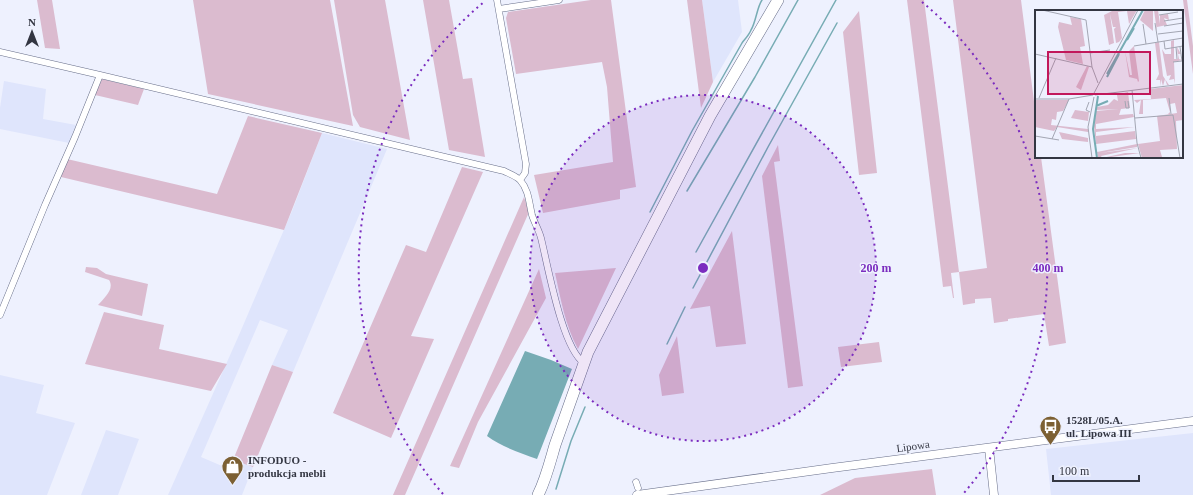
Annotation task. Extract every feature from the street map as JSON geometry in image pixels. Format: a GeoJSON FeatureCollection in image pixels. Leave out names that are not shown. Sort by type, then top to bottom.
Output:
{"type":"FeatureCollection","features":[{"type":"Feature","properties":{"kind":"highway"},"geometry":{"type":"LineString","coordinates":[[541,492],[588,352],[710,116],[778,0]]}},
{"type":"Feature","properties":{"kind":"street"},"geometry":{"type":"LineString","coordinates":[[497,0],[526,164],[525,173],[520,180]]}},
{"type":"Feature","properties":{"kind":"street"},"geometry":{"type":"LineString","coordinates":[[499,9],[559,0]]}},
{"type":"Feature","properties":{"kind":"street"},"geometry":{"type":"LineString","coordinates":[[0,52],[504,171],[514,176],[520,180],[528,194],[533,216],[541,236],[565,332],[577,357],[584,363]]}},
{"type":"Feature","properties":{"kind":"street"},"geometry":{"type":"LineString","coordinates":[[0,315],[100,75]]}},
{"type":"Feature","properties":{"kind":"street","name":"Lipowa"},"geometry":{"type":"LineString","coordinates":[[637,488],[686,488],[1193,422]]}},
{"type":"Feature","properties":{"kind":"street"},"geometry":{"type":"LineString","coordinates":[[989,448],[994,495]]}},
{"type":"Feature","properties":{"kind":"shaded area"},"geometry":{"type":"Polygon","coordinates":[[[37,0],[52,0],[60,49],[45,48],[37,0]]]}},
{"type":"Feature","properties":{"kind":"shaded area"},"geometry":{"type":"Polygon","coordinates":[[[193,0],[330,0],[353,126],[208,94],[193,0]]]}},
{"type":"Feature","properties":{"kind":"shaded area"},"geometry":{"type":"Polygon","coordinates":[[[334,0],[385,0],[410,140],[360,127],[353,115],[334,0]]]}},
{"type":"Feature","properties":{"kind":"shaded area"},"geometry":{"type":"Polygon","coordinates":[[[423,0],[449,0],[463,79],[472,78],[485,157],[449,150],[423,0]]]}},
{"type":"Feature","properties":{"kind":"shaded area"},"geometry":{"type":"Polygon","coordinates":[[[591,0],[611,0],[636,187],[620,190],[620,199],[543,213],[534,175],[613,162],[607,87],[602,62],[516,74],[506,18],[508,12],[591,0]]]}},
{"type":"Feature","properties":{"kind":"shaded area"},"geometry":{"type":"Polygon","coordinates":[[[687,0],[702,0],[713,82],[701,108],[687,0]]]}},
{"type":"Feature","properties":{"kind":"shaded area"},"geometry":{"type":"Polygon","coordinates":[[[702,0],[738,0],[742,32],[713,82],[702,0]]]}},
{"type":"Feature","properties":{"kind":"shaded area"},"geometry":{"type":"Polygon","coordinates":[[[907,0],[924,0],[959,272],[951,273],[954,298],[951,286],[943,287],[907,0]]]}},
{"type":"Feature","properties":{"kind":"shaded area"},"geometry":{"type":"Polygon","coordinates":[[[953,0],[1021,0],[1035,109],[1035,158],[1041,158],[1066,343],[1049,346],[1044,314],[1008,319],[1008,321],[994,323],[991,298],[975,299],[975,303],[963,305],[959,272],[987,268],[953,0]]]}},
{"type":"Feature","properties":{"kind":"shaded area"},"geometry":{"type":"Polygon","coordinates":[[[1183,0],[1187,0],[1193,46],[1193,74],[1183,0]]]}},
{"type":"Feature","properties":{"kind":"shaded area"},"geometry":{"type":"Polygon","coordinates":[[[859,11],[877,173],[859,175],[843,32],[859,11]]]}},
{"type":"Feature","properties":{"kind":"shaded area"},"geometry":{"type":"Polygon","coordinates":[[[102,79],[144,89],[138,105],[95,95],[102,79]]]}},
{"type":"Feature","properties":{"kind":"shaded area"},"geometry":{"type":"Polygon","coordinates":[[[4,81],[46,89],[43,119],[76,125],[69,143],[0,129],[0,108],[4,81]]]}},
{"type":"Feature","properties":{"kind":"shaded area"},"geometry":{"type":"Polygon","coordinates":[[[248,116],[322,133],[284,230],[61,177],[67,159],[217,194],[248,116]]]}},
{"type":"Feature","properties":{"kind":"shaded area"},"geometry":{"type":"Polygon","coordinates":[[[322,133],[387,149],[293,372],[272,365],[288,330],[260,320],[201,457],[229,469],[233,460],[253,467],[242,495],[168,495],[292,211],[322,133]]]}},
{"type":"Feature","properties":{"kind":"shaded area"},"geometry":{"type":"Polygon","coordinates":[[[778,145],[780,161],[774,162],[803,386],[788,388],[762,176],[778,145]]]}},
{"type":"Feature","properties":{"kind":"shaded area"},"geometry":{"type":"Polygon","coordinates":[[[462,167],[483,172],[411,336],[434,339],[391,438],[333,413],[406,245],[426,252],[462,167]]]}},
{"type":"Feature","properties":{"kind":"shaded area"},"geometry":{"type":"Polygon","coordinates":[[[524,197],[529,212],[405,495],[393,495],[524,197]]]}},
{"type":"Feature","properties":{"kind":"shaded area"},"geometry":{"type":"Polygon","coordinates":[[[732,231],[746,344],[716,347],[710,306],[690,309],[732,231]]]}},
{"type":"Feature","properties":{"kind":"shaded area"},"geometry":{"type":"Polygon","coordinates":[[[86,267],[97,268],[106,274],[148,284],[142,316],[98,305],[110,290],[110,283],[109,280],[85,272],[86,267]]]}},
{"type":"Feature","properties":{"kind":"shaded area"},"geometry":{"type":"Polygon","coordinates":[[[616,268],[578,349],[561,303],[555,273],[616,268]]]}},
{"type":"Feature","properties":{"kind":"shaded area"},"geometry":{"type":"Polygon","coordinates":[[[539,269],[546,298],[478,422],[459,468],[450,466],[539,269]]]}},
{"type":"Feature","properties":{"kind":"shaded area"},"geometry":{"type":"Polygon","coordinates":[[[104,312],[164,325],[159,349],[227,364],[211,391],[85,364],[104,312]]]}},
{"type":"Feature","properties":{"kind":"shaded area"},"geometry":{"type":"Polygon","coordinates":[[[677,336],[684,393],[662,396],[659,375],[677,336]]]}},
{"type":"Feature","properties":{"kind":"shaded area"},"geometry":{"type":"Polygon","coordinates":[[[879,342],[882,362],[841,367],[838,347],[879,342]]]}},
{"type":"Feature","properties":{"kind":"shaded area"},"geometry":{"type":"Polygon","coordinates":[[[525,351],[572,369],[537,459],[505,447],[487,436],[525,351]]]}},
{"type":"Feature","properties":{"kind":"shaded area"},"geometry":{"type":"Polygon","coordinates":[[[272,365],[293,372],[253,467],[233,460],[272,365]]]}},
{"type":"Feature","properties":{"kind":"shaded area"},"geometry":{"type":"Polygon","coordinates":[[[0,375],[44,385],[36,413],[75,423],[47,495],[0,495],[0,375]]]}},
{"type":"Feature","properties":{"kind":"shaded area"},"geometry":{"type":"Polygon","coordinates":[[[106,430],[139,439],[118,495],[81,495],[106,430]]]}},
{"type":"Feature","properties":{"kind":"shaded area"},"geometry":{"type":"Polygon","coordinates":[[[1193,433],[1193,495],[1051,495],[1046,449],[1193,433]]]}},
{"type":"Feature","properties":{"kind":"shaded area"},"geometry":{"type":"Polygon","coordinates":[[[932,469],[936,495],[820,495],[855,478],[932,469]]]}},
{"type":"Feature","properties":{"kind":"waterway"},"geometry":{"type":"LineString","coordinates":[[650,212],[692,131],[742,43],[750,32],[762,0]]}},
{"type":"Feature","properties":{"kind":"waterway"},"geometry":{"type":"LineString","coordinates":[[687,191],[755,77],[798,0]]}},
{"type":"Feature","properties":{"kind":"waterway"},"geometry":{"type":"LineString","coordinates":[[696,252],[836,0]]}},
{"type":"Feature","properties":{"kind":"waterway"},"geometry":{"type":"LineString","coordinates":[[693,288],[768,147],[837,23]]}},
{"type":"Feature","properties":{"kind":"waterway"},"geometry":{"type":"LineString","coordinates":[[667,344],[685,307]]}},
{"type":"Feature","properties":{"kind":"waterway"},"geometry":{"type":"LineString","coordinates":[[556,489],[571,441],[585,407]]}},
{"type":"Feature","properties":{"kind":"place","name":"1528L/05.A. ul. Lipowa III"},"geometry":{"type":"Point","coordinates":[1051,446]}},
{"type":"Feature","properties":{"kind":"place","name":"INFODUO - produkcja mebli"},"geometry":{"type":"Point","coordinates":[232,486]}}]}
